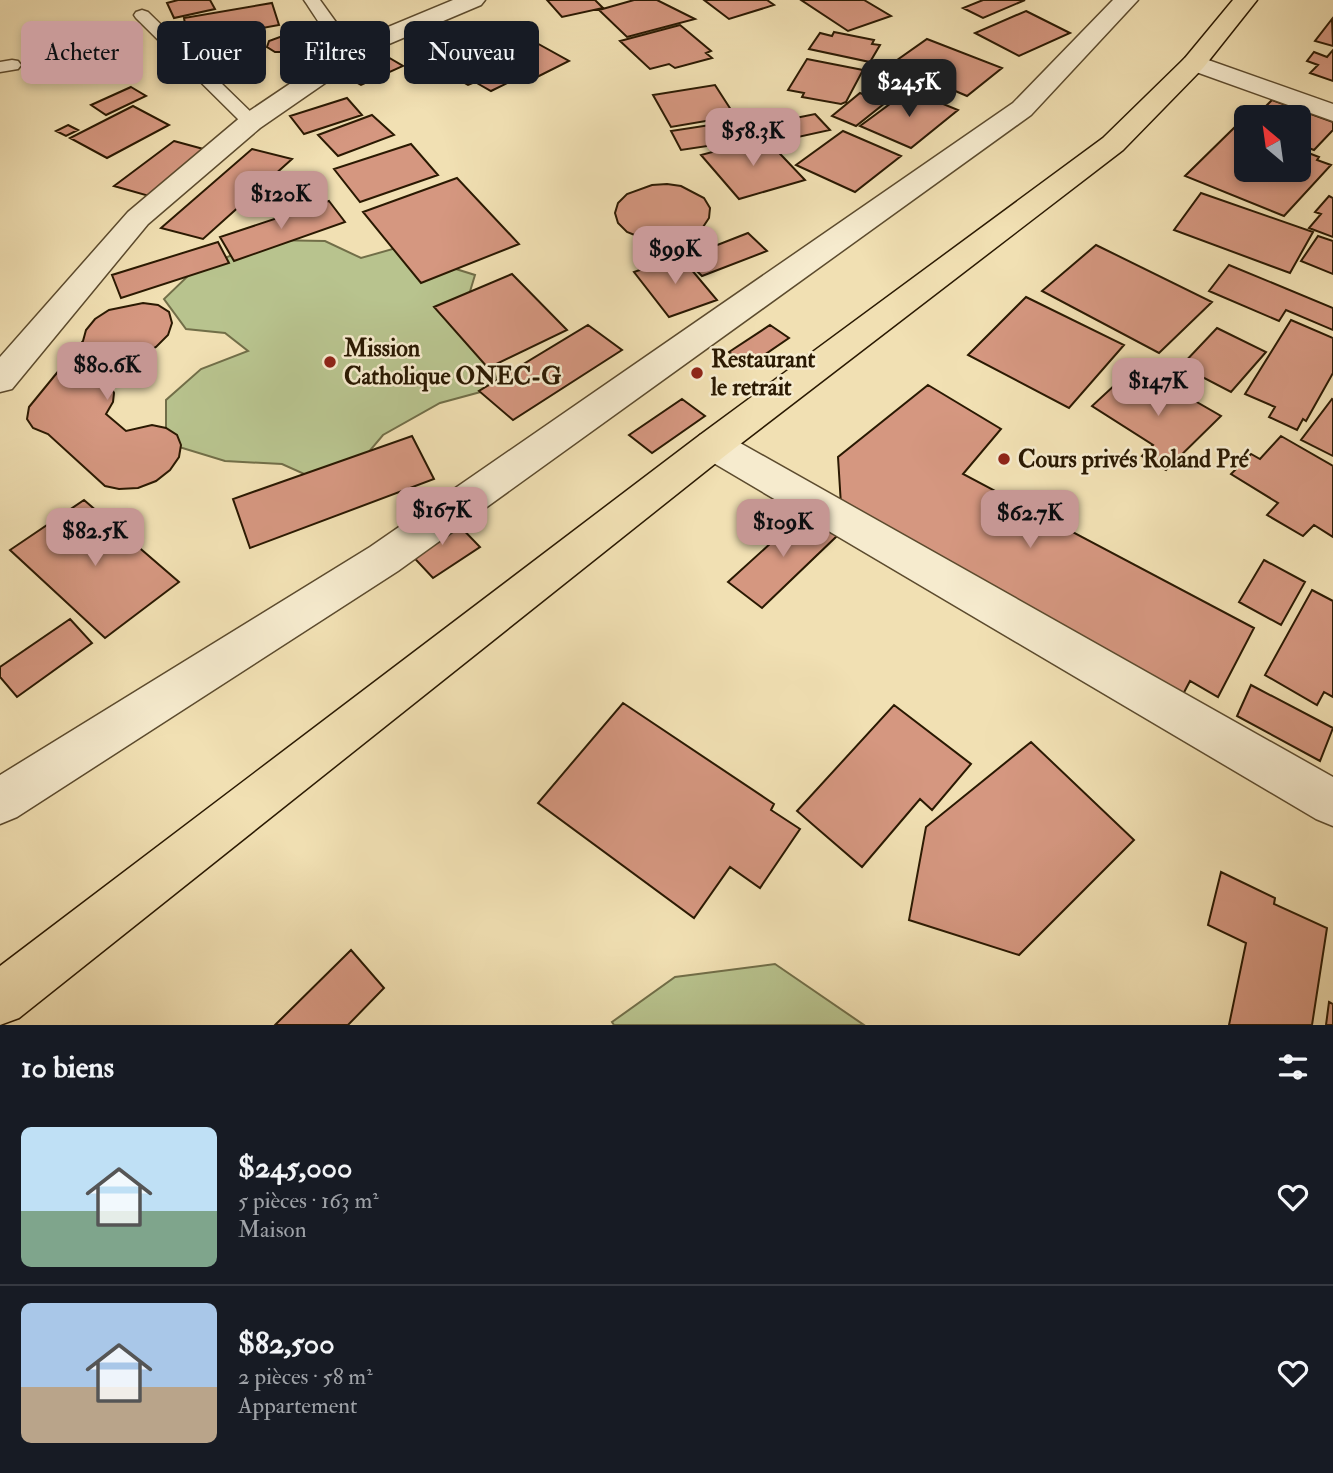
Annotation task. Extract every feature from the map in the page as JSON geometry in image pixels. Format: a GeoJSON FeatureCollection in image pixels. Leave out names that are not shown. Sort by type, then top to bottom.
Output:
{"type":"FeatureCollection","features":[{"type":"Feature","properties":{"kind":"main road"},"geometry":{"type":"LineString","coordinates":[[0,999],[713,445],[1113,144],[1194,63],[1245,0]]}},
{"type":"Feature","properties":{"kind":"street"},"geometry":{"type":"LineString","coordinates":[[390,35],[473,0]]}},
{"type":"Feature","properties":{"kind":"street"},"geometry":{"type":"LineString","coordinates":[[0,801],[384,559],[1022,109],[1126,0]]}},
{"type":"Feature","properties":{"kind":"street"},"geometry":{"type":"LineString","coordinates":[[1194,63],[1333,113]]}},
{"type":"Feature","properties":{"kind":"street"},"geometry":{"type":"LineString","coordinates":[[0,380],[138,218],[251,122],[306,84]]}},
{"type":"Feature","properties":{"kind":"street"},"geometry":{"type":"LineString","coordinates":[[713,445],[1333,803]]}},
{"type":"Feature","properties":{"kind":"lane"},"geometry":{"type":"LineString","coordinates":[[312,0],[327,21]]}},
{"type":"Feature","properties":{"kind":"lane"},"geometry":{"type":"LineString","coordinates":[[142,15],[251,122]]}},
{"type":"Feature","properties":{"kind":"green space"},"geometry":{"type":"Polygon","coordinates":[[[269,240],[325,241],[361,258],[410,244],[440,264],[475,275],[465,308],[488,352],[499,387],[440,403],[383,435],[362,460],[313,478],[282,464],[225,461],[166,443],[166,400],[201,369],[248,351],[225,333],[186,329],[164,299],[193,271],[269,240]]]}},
{"type":"Feature","properties":{"kind":"green space"},"geometry":{"type":"Polygon","coordinates":[[[775,964],[864,1025],[614,1025],[612,1022],[675,977],[775,964]]]}},
{"type":"Feature","properties":{"kind":"building"},"geometry":{"type":"Polygon","coordinates":[[[178,0],[210,0],[215,9],[174,18],[167,3],[178,0]]]}},
{"type":"Feature","properties":{"kind":"building"},"geometry":{"type":"Polygon","coordinates":[[[547,0],[595,0],[603,8],[562,17],[547,0]]]}},
{"type":"Feature","properties":{"kind":"building"},"geometry":{"type":"Polygon","coordinates":[[[634,0],[657,0],[695,19],[627,37],[599,10],[634,0]]]}},
{"type":"Feature","properties":{"kind":"building"},"geometry":{"type":"Polygon","coordinates":[[[704,0],[767,0],[774,5],[729,19],[704,0]]]}},
{"type":"Feature","properties":{"kind":"building"},"geometry":{"type":"Polygon","coordinates":[[[801,0],[864,0],[891,16],[848,31],[801,0]]]}},
{"type":"Feature","properties":{"kind":"building"},"geometry":{"type":"Polygon","coordinates":[[[983,0],[1025,0],[983,18],[963,8],[983,0]]]}},
{"type":"Feature","properties":{"kind":"building"},"geometry":{"type":"Polygon","coordinates":[[[272,3],[279,25],[266,27],[266,21],[185,21],[184,18],[272,3]]]}},
{"type":"Feature","properties":{"kind":"building"},"geometry":{"type":"Polygon","coordinates":[[[1026,11],[1070,33],[1019,56],[975,33],[1026,11]]]}},
{"type":"Feature","properties":{"kind":"building"},"geometry":{"type":"Polygon","coordinates":[[[1332,19],[1333,46],[1315,41],[1332,19]]]}},
{"type":"Feature","properties":{"kind":"building"},"geometry":{"type":"Polygon","coordinates":[[[680,25],[711,51],[706,53],[712,58],[675,68],[669,64],[650,69],[620,41],[680,25]]]}},
{"type":"Feature","properties":{"kind":"building"},"geometry":{"type":"Polygon","coordinates":[[[834,32],[874,40],[872,44],[880,45],[870,62],[809,49],[820,33],[832,36],[834,32]]]}},
{"type":"Feature","properties":{"kind":"building"},"geometry":{"type":"Polygon","coordinates":[[[280,37],[280,52],[267,47],[269,41],[280,37]]]}},
{"type":"Feature","properties":{"kind":"building"},"geometry":{"type":"Polygon","coordinates":[[[927,39],[1002,68],[967,96],[953,90],[950,93],[894,70],[897,68],[890,65],[927,39]]]}},
{"type":"Feature","properties":{"kind":"building"},"geometry":{"type":"Polygon","coordinates":[[[539,44],[569,61],[539,76],[539,44]]]}},
{"type":"Feature","properties":{"kind":"building"},"geometry":{"type":"Polygon","coordinates":[[[1333,50],[1333,81],[1310,73],[1318,65],[1307,61],[1314,52],[1327,57],[1333,50]]]}},
{"type":"Feature","properties":{"kind":"building"},"geometry":{"type":"Polygon","coordinates":[[[390,58],[403,66],[390,72],[390,58]]]}},
{"type":"Feature","properties":{"kind":"building"},"geometry":{"type":"Polygon","coordinates":[[[807,59],[863,70],[846,102],[841,104],[802,97],[804,93],[788,90],[807,59]]]}},
{"type":"Feature","properties":{"kind":"building"},"geometry":{"type":"Polygon","coordinates":[[[479,84],[505,84],[491,91],[479,84]]]}},
{"type":"Feature","properties":{"kind":"building"},"geometry":{"type":"Polygon","coordinates":[[[715,85],[735,116],[671,127],[653,95],[715,85]]]}},
{"type":"Feature","properties":{"kind":"building"},"geometry":{"type":"Polygon","coordinates":[[[131,87],[146,96],[106,115],[91,105],[131,87]]]}},
{"type":"Feature","properties":{"kind":"building"},"geometry":{"type":"Polygon","coordinates":[[[909,90],[958,110],[911,148],[860,126],[909,90]]]}},
{"type":"Feature","properties":{"kind":"building"},"geometry":{"type":"Polygon","coordinates":[[[860,93],[885,103],[856,126],[832,116],[860,93]]]}},
{"type":"Feature","properties":{"kind":"building"},"geometry":{"type":"Polygon","coordinates":[[[347,98],[362,115],[304,134],[290,116],[347,98]]]}},
{"type":"Feature","properties":{"kind":"building"},"geometry":{"type":"Polygon","coordinates":[[[1272,100],[1286,105],[1267,105],[1272,100]]]}},
{"type":"Feature","properties":{"kind":"building"},"geometry":{"type":"Polygon","coordinates":[[[133,106],[169,125],[107,158],[70,138],[133,106]]]}},
{"type":"Feature","properties":{"kind":"building"},"geometry":{"type":"Polygon","coordinates":[[[815,114],[830,130],[789,139],[776,122],[815,114]]]}},
{"type":"Feature","properties":{"kind":"building"},"geometry":{"type":"Polygon","coordinates":[[[1311,114],[1333,122],[1333,130],[1314,150],[1311,149],[1311,114]]]}},
{"type":"Feature","properties":{"kind":"building"},"geometry":{"type":"Polygon","coordinates":[[[372,115],[394,135],[338,156],[318,135],[372,115]]]}},
{"type":"Feature","properties":{"kind":"building"},"geometry":{"type":"Polygon","coordinates":[[[769,116],[781,135],[681,150],[671,131],[769,116]]]}},
{"type":"Feature","properties":{"kind":"building"},"geometry":{"type":"Polygon","coordinates":[[[68,125],[78,130],[66,136],[56,131],[68,125]]]}},
{"type":"Feature","properties":{"kind":"building"},"geometry":{"type":"Polygon","coordinates":[[[1234,128],[1234,182],[1311,182],[1311,154],[1319,157],[1317,160],[1331,165],[1284,216],[1185,176],[1234,128]]]}},
{"type":"Feature","properties":{"kind":"building"},"geometry":{"type":"Polygon","coordinates":[[[843,131],[901,156],[855,192],[796,165],[843,131]]]}},
{"type":"Feature","properties":{"kind":"building"},"geometry":{"type":"Polygon","coordinates":[[[765,138],[805,180],[739,199],[701,155],[765,138]]]}},
{"type":"Feature","properties":{"kind":"building"},"geometry":{"type":"Polygon","coordinates":[[[174,141],[207,150],[149,196],[114,186],[174,141]]]}},
{"type":"Feature","properties":{"kind":"building"},"geometry":{"type":"Polygon","coordinates":[[[411,144],[438,175],[360,202],[334,169],[411,144]]]}},
{"type":"Feature","properties":{"kind":"building"},"geometry":{"type":"Polygon","coordinates":[[[252,149],[292,159],[203,239],[161,228],[252,149]]]}},
{"type":"Feature","properties":{"kind":"building"},"geometry":{"type":"Polygon","coordinates":[[[457,178],[519,244],[421,283],[363,212],[457,178]]]}},
{"type":"Feature","properties":{"kind":"building"},"geometry":{"type":"Polygon","coordinates":[[[652,185],[681,186],[704,198],[710,208],[709,218],[703,227],[691,235],[675,240],[658,241],[627,232],[618,223],[615,213],[618,203],[627,194],[652,185]]]}},
{"type":"Feature","properties":{"kind":"building"},"geometry":{"type":"Polygon","coordinates":[[[1201,193],[1313,232],[1290,273],[1174,230],[1201,193]]]}},
{"type":"Feature","properties":{"kind":"building"},"geometry":{"type":"Polygon","coordinates":[[[1329,196],[1333,198],[1333,237],[1309,228],[1321,214],[1315,212],[1329,196]]]}},
{"type":"Feature","properties":{"kind":"building"},"geometry":{"type":"Polygon","coordinates":[[[329,201],[345,222],[234,261],[220,237],[329,201]]]}},
{"type":"Feature","properties":{"kind":"building"},"geometry":{"type":"Polygon","coordinates":[[[748,233],[767,251],[702,276],[684,258],[748,233]]]}},
{"type":"Feature","properties":{"kind":"building"},"geometry":{"type":"Polygon","coordinates":[[[1318,236],[1333,241],[1333,274],[1301,261],[1318,236]]]}},
{"type":"Feature","properties":{"kind":"building"},"geometry":{"type":"Polygon","coordinates":[[[218,242],[229,263],[121,298],[112,275],[218,242]]]}},
{"type":"Feature","properties":{"kind":"building"},"geometry":{"type":"Polygon","coordinates":[[[1096,245],[1212,302],[1159,353],[1042,291],[1096,245]]]}},
{"type":"Feature","properties":{"kind":"building"},"geometry":{"type":"Polygon","coordinates":[[[680,256],[717,300],[669,317],[634,272],[680,256]]]}},
{"type":"Feature","properties":{"kind":"building"},"geometry":{"type":"Polygon","coordinates":[[[1229,265],[1333,308],[1333,330],[1286,310],[1279,321],[1209,291],[1229,265]]]}},
{"type":"Feature","properties":{"kind":"building"},"geometry":{"type":"Polygon","coordinates":[[[512,274],[567,330],[488,368],[434,307],[512,274]]]}},
{"type":"Feature","properties":{"kind":"building"},"geometry":{"type":"Polygon","coordinates":[[[1026,297],[1124,345],[1069,408],[968,355],[1026,297]]]}},
{"type":"Feature","properties":{"kind":"building"},"geometry":{"type":"Polygon","coordinates":[[[143,303],[158,305],[169,312],[172,323],[168,335],[156,347],[139,356],[115,360],[101,379],[110,385],[114,393],[113,402],[106,414],[126,431],[152,425],[166,428],[177,435],[181,445],[179,457],[170,470],[156,481],[138,488],[119,489],[105,486],[48,434],[33,428],[27,419],[29,407],[83,341],[86,330],[95,319],[109,310],[143,303]]]}},
{"type":"Feature","properties":{"kind":"building"},"geometry":{"type":"Polygon","coordinates":[[[1291,320],[1333,338],[1333,373],[1306,421],[1303,419],[1297,430],[1269,417],[1275,407],[1245,394],[1291,320]]]}},
{"type":"Feature","properties":{"kind":"building"},"geometry":{"type":"Polygon","coordinates":[[[588,325],[622,350],[513,420],[479,391],[588,325]]]}},
{"type":"Feature","properties":{"kind":"building"},"geometry":{"type":"Polygon","coordinates":[[[770,325],[789,338],[748,366],[729,352],[770,325]]]}},
{"type":"Feature","properties":{"kind":"building"},"geometry":{"type":"Polygon","coordinates":[[[1217,328],[1266,352],[1231,392],[1181,366],[1217,328]]]}},
{"type":"Feature","properties":{"kind":"building"},"geometry":{"type":"Polygon","coordinates":[[[1148,374],[1221,416],[1166,470],[1142,456],[1153,445],[1092,406],[1118,382],[1130,390],[1148,374]]]}},
{"type":"Feature","properties":{"kind":"building"},"geometry":{"type":"Polygon","coordinates":[[[928,385],[1001,429],[963,474],[1254,628],[1218,697],[1190,681],[1180,700],[841,505],[838,457],[928,385]]]}},
{"type":"Feature","properties":{"kind":"building"},"geometry":{"type":"Polygon","coordinates":[[[682,399],[705,416],[652,453],[629,435],[682,399]]]}},
{"type":"Feature","properties":{"kind":"building"},"geometry":{"type":"Polygon","coordinates":[[[1333,400],[1333,456],[1301,440],[1333,400]]]}},
{"type":"Feature","properties":{"kind":"building"},"geometry":{"type":"Polygon","coordinates":[[[412,436],[434,479],[250,548],[233,499],[412,436]]]}},
{"type":"Feature","properties":{"kind":"building"},"geometry":{"type":"Polygon","coordinates":[[[1281,436],[1333,466],[1333,537],[1314,525],[1303,536],[1267,515],[1278,503],[1231,474],[1251,454],[1260,459],[1281,436]]]}},
{"type":"Feature","properties":{"kind":"building"},"geometry":{"type":"Polygon","coordinates":[[[84,500],[179,582],[105,638],[10,550],[84,500]]]}},
{"type":"Feature","properties":{"kind":"building"},"geometry":{"type":"Polygon","coordinates":[[[806,511],[839,534],[762,608],[728,582],[806,511]]]}},
{"type":"Feature","properties":{"kind":"building"},"geometry":{"type":"Polygon","coordinates":[[[451,517],[480,547],[433,578],[404,547],[451,517]]]}},
{"type":"Feature","properties":{"kind":"building"},"geometry":{"type":"Polygon","coordinates":[[[1264,560],[1305,582],[1281,625],[1239,602],[1264,560]]]}},
{"type":"Feature","properties":{"kind":"building"},"geometry":{"type":"Polygon","coordinates":[[[1312,590],[1333,601],[1333,697],[1324,692],[1317,705],[1265,675],[1312,590]]]}},
{"type":"Feature","properties":{"kind":"building"},"geometry":{"type":"Polygon","coordinates":[[[70,619],[92,643],[17,697],[0,677],[0,667],[70,619]]]}},
{"type":"Feature","properties":{"kind":"building"},"geometry":{"type":"Polygon","coordinates":[[[1251,685],[1333,728],[1320,761],[1237,716],[1251,685]]]}},
{"type":"Feature","properties":{"kind":"building"},"geometry":{"type":"Polygon","coordinates":[[[623,703],[774,804],[771,810],[800,829],[760,888],[730,867],[694,918],[538,803],[623,703]]]}},
{"type":"Feature","properties":{"kind":"building"},"geometry":{"type":"Polygon","coordinates":[[[894,705],[971,764],[932,810],[920,799],[862,867],[797,811],[894,705]]]}},
{"type":"Feature","properties":{"kind":"building"},"geometry":{"type":"Polygon","coordinates":[[[1031,742],[1134,840],[1019,955],[909,920],[926,827],[1031,742]]]}},
{"type":"Feature","properties":{"kind":"building"},"geometry":{"type":"Polygon","coordinates":[[[1221,872],[1275,898],[1274,904],[1327,928],[1312,1025],[1229,1025],[1246,943],[1208,925],[1221,872]]]}},
{"type":"Feature","properties":{"kind":"building"},"geometry":{"type":"Polygon","coordinates":[[[351,950],[384,988],[348,1025],[275,1025],[351,950]]]}},
{"type":"Feature","properties":{"kind":"building"},"geometry":{"type":"Polygon","coordinates":[[[1329,1002],[1333,1004],[1333,1025],[1326,1025],[1329,1002]]]}},
{"type":"Feature","properties":{"kind":"place","name":"Mission Catholique ONEC-G"},"geometry":{"type":"Point","coordinates":[330,362]}},
{"type":"Feature","properties":{"kind":"place","name":"Restaurant le retrait"},"geometry":{"type":"Point","coordinates":[697,373]}},
{"type":"Feature","properties":{"kind":"place","name":"Cours privés Roland Pré"},"geometry":{"type":"Point","coordinates":[1004,459]}}]}
